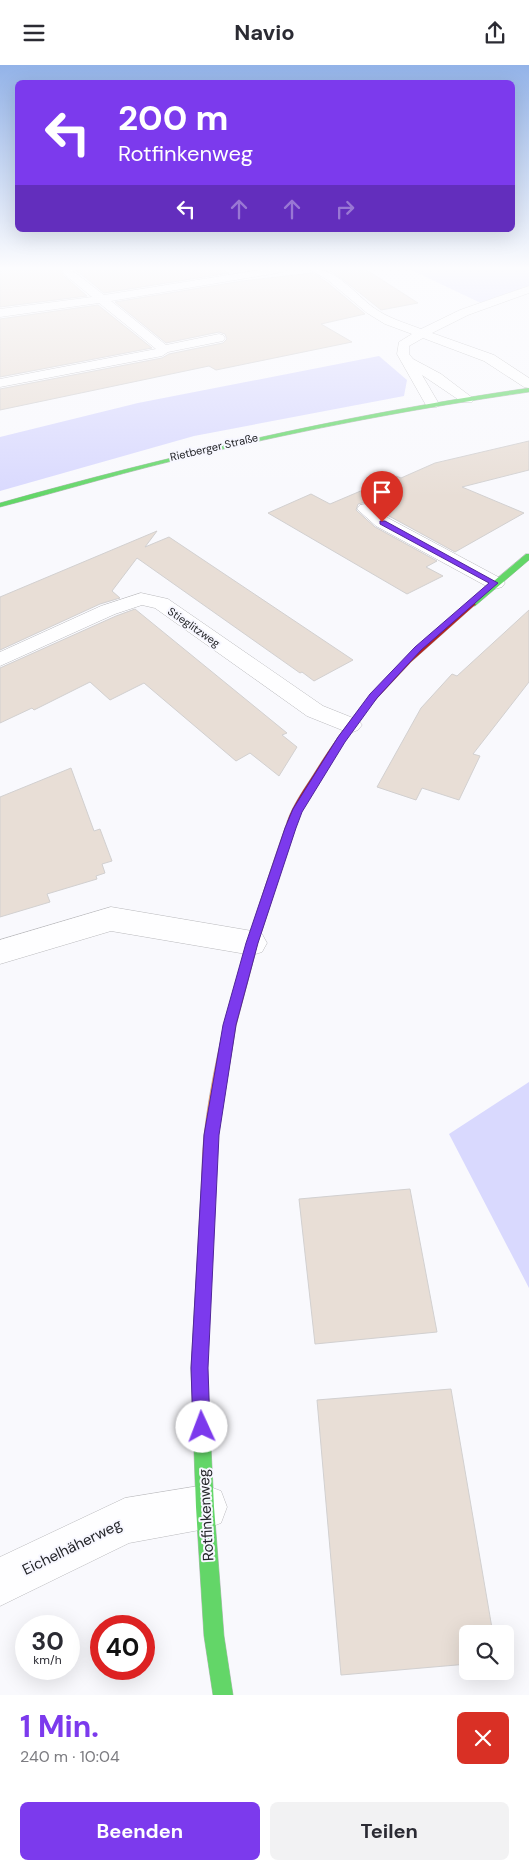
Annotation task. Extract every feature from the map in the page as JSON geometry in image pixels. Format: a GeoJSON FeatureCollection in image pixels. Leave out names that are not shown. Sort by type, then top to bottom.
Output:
{"type":"FeatureCollection","features":[{"type":"Feature","properties":{"kind":"street"},"geometry":{"type":"LineString","coordinates":[[159,345],[164,349]]}},
{"type":"Feature","properties":{"kind":"street"},"geometry":{"type":"LineString","coordinates":[[0,383],[162,353],[164,349],[184,345]]}},
{"type":"Feature","properties":{"kind":"street"},"geometry":{"type":"LineString","coordinates":[[403,345],[403,354],[432,403]]}},
{"type":"Feature","properties":{"kind":"street"},"geometry":{"type":"LineString","coordinates":[[457,345],[489,357],[529,384]]}},
{"type":"Feature","properties":{"kind":"street"},"geometry":{"type":"LineString","coordinates":[[408,362],[436,377],[467,399]]}},
{"type":"Feature","properties":{"kind":"street","name":"Rietberger Straße"},"geometry":{"type":"LineString","coordinates":[[0,505],[208,447],[432,403],[529,390]]}},
{"type":"Feature","properties":{"kind":"street"},"geometry":{"type":"LineString","coordinates":[[366,509],[382,522],[494,583]]}},
{"type":"Feature","properties":{"kind":"street","name":"Rotfinkenweg"},"geometry":{"type":"LineString","coordinates":[[223,1695],[214,1636],[205,1507],[199,1368],[212,1135],[230,1025],[252,943],[296,811],[350,725],[373,696],[418,649],[529,555]]}},
{"type":"Feature","properties":{"kind":"street","name":"Stieglitzweg"},"geometry":{"type":"LineString","coordinates":[[0,660],[108,610],[141,599],[160,603],[315,711],[350,725]]}},
{"type":"Feature","properties":{"kind":"street"},"geometry":{"type":"LineString","coordinates":[[0,952],[111,919],[252,943]]}},
{"type":"Feature","properties":{"kind":"street","name":"Eichelhäherweg"},"geometry":{"type":"LineString","coordinates":[[0,1582],[125,1521],[205,1507]]}},
{"type":"Feature","properties":{"kind":"shaded area"},"geometry":{"type":"Polygon","coordinates":[[[379,356],[407,380],[404,396],[194,436],[0,491],[0,437],[138,403],[379,356]]]}},
{"type":"Feature","properties":{"kind":"shaded area"},"geometry":{"type":"Polygon","coordinates":[[[529,1082],[529,1288],[449,1134],[529,1082]]]}},
{"type":"Feature","properties":{"kind":"building"},"geometry":{"type":"Polygon","coordinates":[[[0,345],[148,345],[152,348],[0,377],[0,345]]]}},
{"type":"Feature","properties":{"kind":"building"},"geometry":{"type":"Polygon","coordinates":[[[213,345],[337,345],[216,370],[209,366],[0,410],[0,389],[162,358],[169,354],[213,345]]]}},
{"type":"Feature","properties":{"kind":"building"},"geometry":{"type":"Polygon","coordinates":[[[529,441],[529,470],[462,487],[524,513],[455,552],[389,516],[373,504],[366,502],[358,504],[356,510],[375,527],[437,561],[426,567],[443,576],[407,594],[268,513],[311,494],[330,504],[396,476],[401,478],[435,463],[529,441]]]}},
{"type":"Feature","properties":{"kind":"building"},"geometry":{"type":"Polygon","coordinates":[[[157,531],[145,547],[169,537],[353,660],[314,681],[137,558],[112,591],[120,598],[100,604],[0,650],[0,597],[157,531]]]}},
{"type":"Feature","properties":{"kind":"building"},"geometry":{"type":"Polygon","coordinates":[[[135,609],[287,733],[282,735],[297,747],[279,776],[250,753],[236,761],[144,683],[110,700],[90,682],[34,710],[32,708],[0,723],[0,668],[135,609]]]}},
{"type":"Feature","properties":{"kind":"building"},"geometry":{"type":"Polygon","coordinates":[[[529,610],[529,682],[473,754],[480,756],[459,800],[422,788],[416,800],[377,787],[421,708],[452,674],[457,676],[529,610]]]}},
{"type":"Feature","properties":{"kind":"building"},"geometry":{"type":"Polygon","coordinates":[[[71,768],[94,831],[100,829],[112,861],[102,864],[105,873],[96,876],[97,879],[47,894],[50,902],[0,917],[0,797],[71,768]]]}},
{"type":"Feature","properties":{"kind":"building"},"geometry":{"type":"Polygon","coordinates":[[[410,1189],[437,1332],[315,1344],[299,1199],[410,1189]]]}},
{"type":"Feature","properties":{"kind":"building"},"geometry":{"type":"Polygon","coordinates":[[[451,1389],[491,1625],[459,1625],[459,1665],[341,1675],[317,1400],[451,1389]]]}},
{"type":"Feature","properties":{"kind":"traffic: fast"},"geometry":{"type":"LineString","coordinates":[[0,505],[131,469],[262,438],[395,411],[529,390]]}},
{"type":"Feature","properties":{"kind":"traffic: fast"},"geometry":{"type":"LineString","coordinates":[[472,604],[529,556]]}},
{"type":"Feature","properties":{"kind":"traffic: fast"},"geometry":{"type":"LineString","coordinates":[[208,1192],[199,1368],[205,1507],[214,1636],[223,1695]]}},
{"type":"Feature","properties":{"kind":"traffic: slow"},"geometry":{"type":"LineString","coordinates":[[208,1192],[211,1135],[230,1026],[252,943],[292,822]]}},
{"type":"Feature","properties":{"kind":"traffic: jam"},"geometry":{"type":"LineString","coordinates":[[292,822],[296,811],[344,734],[378,690],[439,631],[472,604]]}},
{"type":"Feature","properties":{"kind":"route"},"geometry":{"type":"LineString","coordinates":[[202,1427],[199,1368],[212,1135],[230,1025],[252,943],[296,811],[350,725],[373,696],[418,649],[494,583],[382,522]]}}]}
